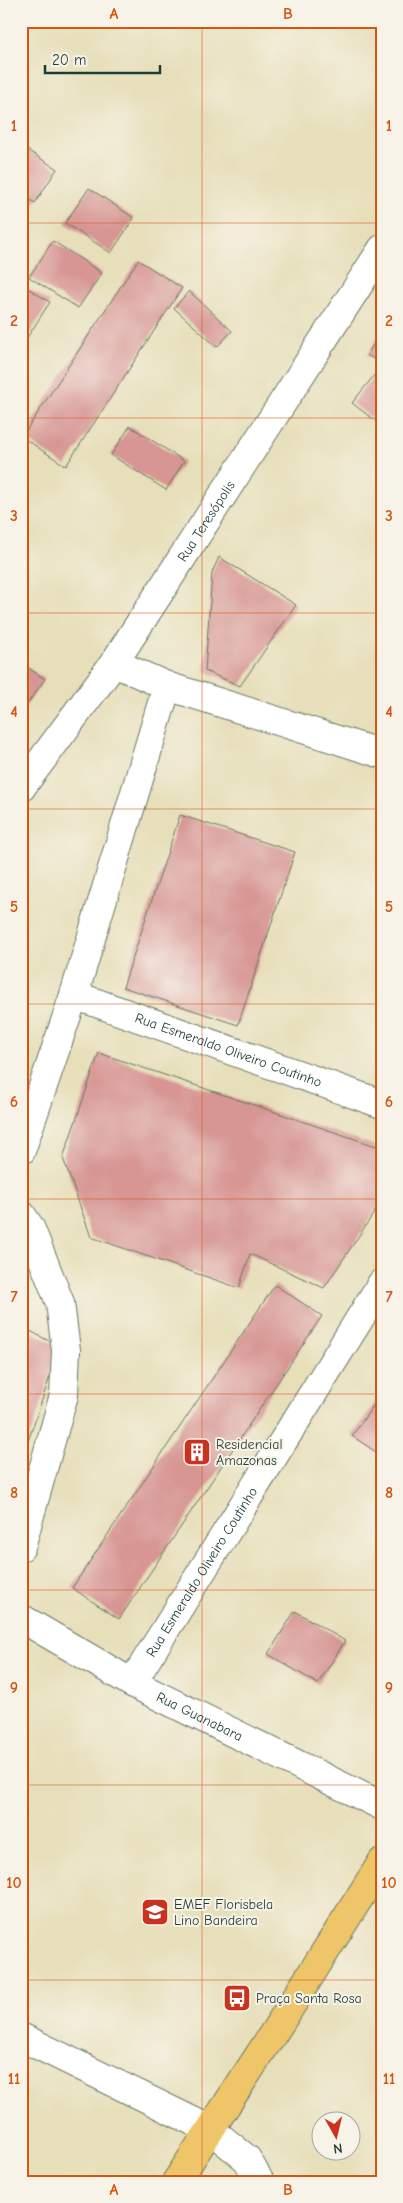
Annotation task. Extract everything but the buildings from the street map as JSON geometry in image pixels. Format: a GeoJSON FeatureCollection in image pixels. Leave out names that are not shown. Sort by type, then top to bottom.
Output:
{"type":"FeatureCollection","features":[{"type":"Feature","properties":{"kind":"main road"},"geometry":{"type":"LineString","coordinates":[[176,2182],[212,2130],[382,1862]]}},
{"type":"Feature","properties":{"kind":"street","name":"Rua Teresópolis"},"geometry":{"type":"LineString","coordinates":[[21,788],[114,663],[382,248]]}},
{"type":"Feature","properties":{"kind":"street"},"geometry":{"type":"LineString","coordinates":[[114,663],[167,686],[382,754]]}},
{"type":"Feature","properties":{"kind":"street"},"geometry":{"type":"LineString","coordinates":[[21,1151],[74,996],[167,686]]}},
{"type":"Feature","properties":{"kind":"street","name":"Rua Esmeraldo Oliveiro Coutinho"},"geometry":{"type":"LineString","coordinates":[[74,996],[382,1104]]}},
{"type":"Feature","properties":{"kind":"street"},"geometry":{"type":"LineString","coordinates":[[21,1214],[30,1226],[60,1303],[66,1350],[64,1395],[21,1547]]}},
{"type":"Feature","properties":{"kind":"street","name":"Rua Esmeraldo Oliveiro Coutinho"},"geometry":{"type":"LineString","coordinates":[[132,1683],[382,1283]]}},
{"type":"Feature","properties":{"kind":"street","name":"Rua Guanabara"},"geometry":{"type":"LineString","coordinates":[[21,1618],[132,1683],[382,1806]]}},
{"type":"Feature","properties":{"kind":"street"},"geometry":{"type":"LineString","coordinates":[[21,2037],[212,2130],[247,2159],[260,2182]]}},
{"type":"Feature","properties":{"kind":"place","name":"Residencial Amazonas"},"geometry":{"type":"Point","coordinates":[197,1452]}},
{"type":"Feature","properties":{"kind":"place","name":"EMEF Florisbela Lino Bandeira"},"geometry":{"type":"Point","coordinates":[155,1912]}},
{"type":"Feature","properties":{"kind":"place","name":"Praça Santa Rosa"},"geometry":{"type":"Point","coordinates":[237,1998]}}]}
